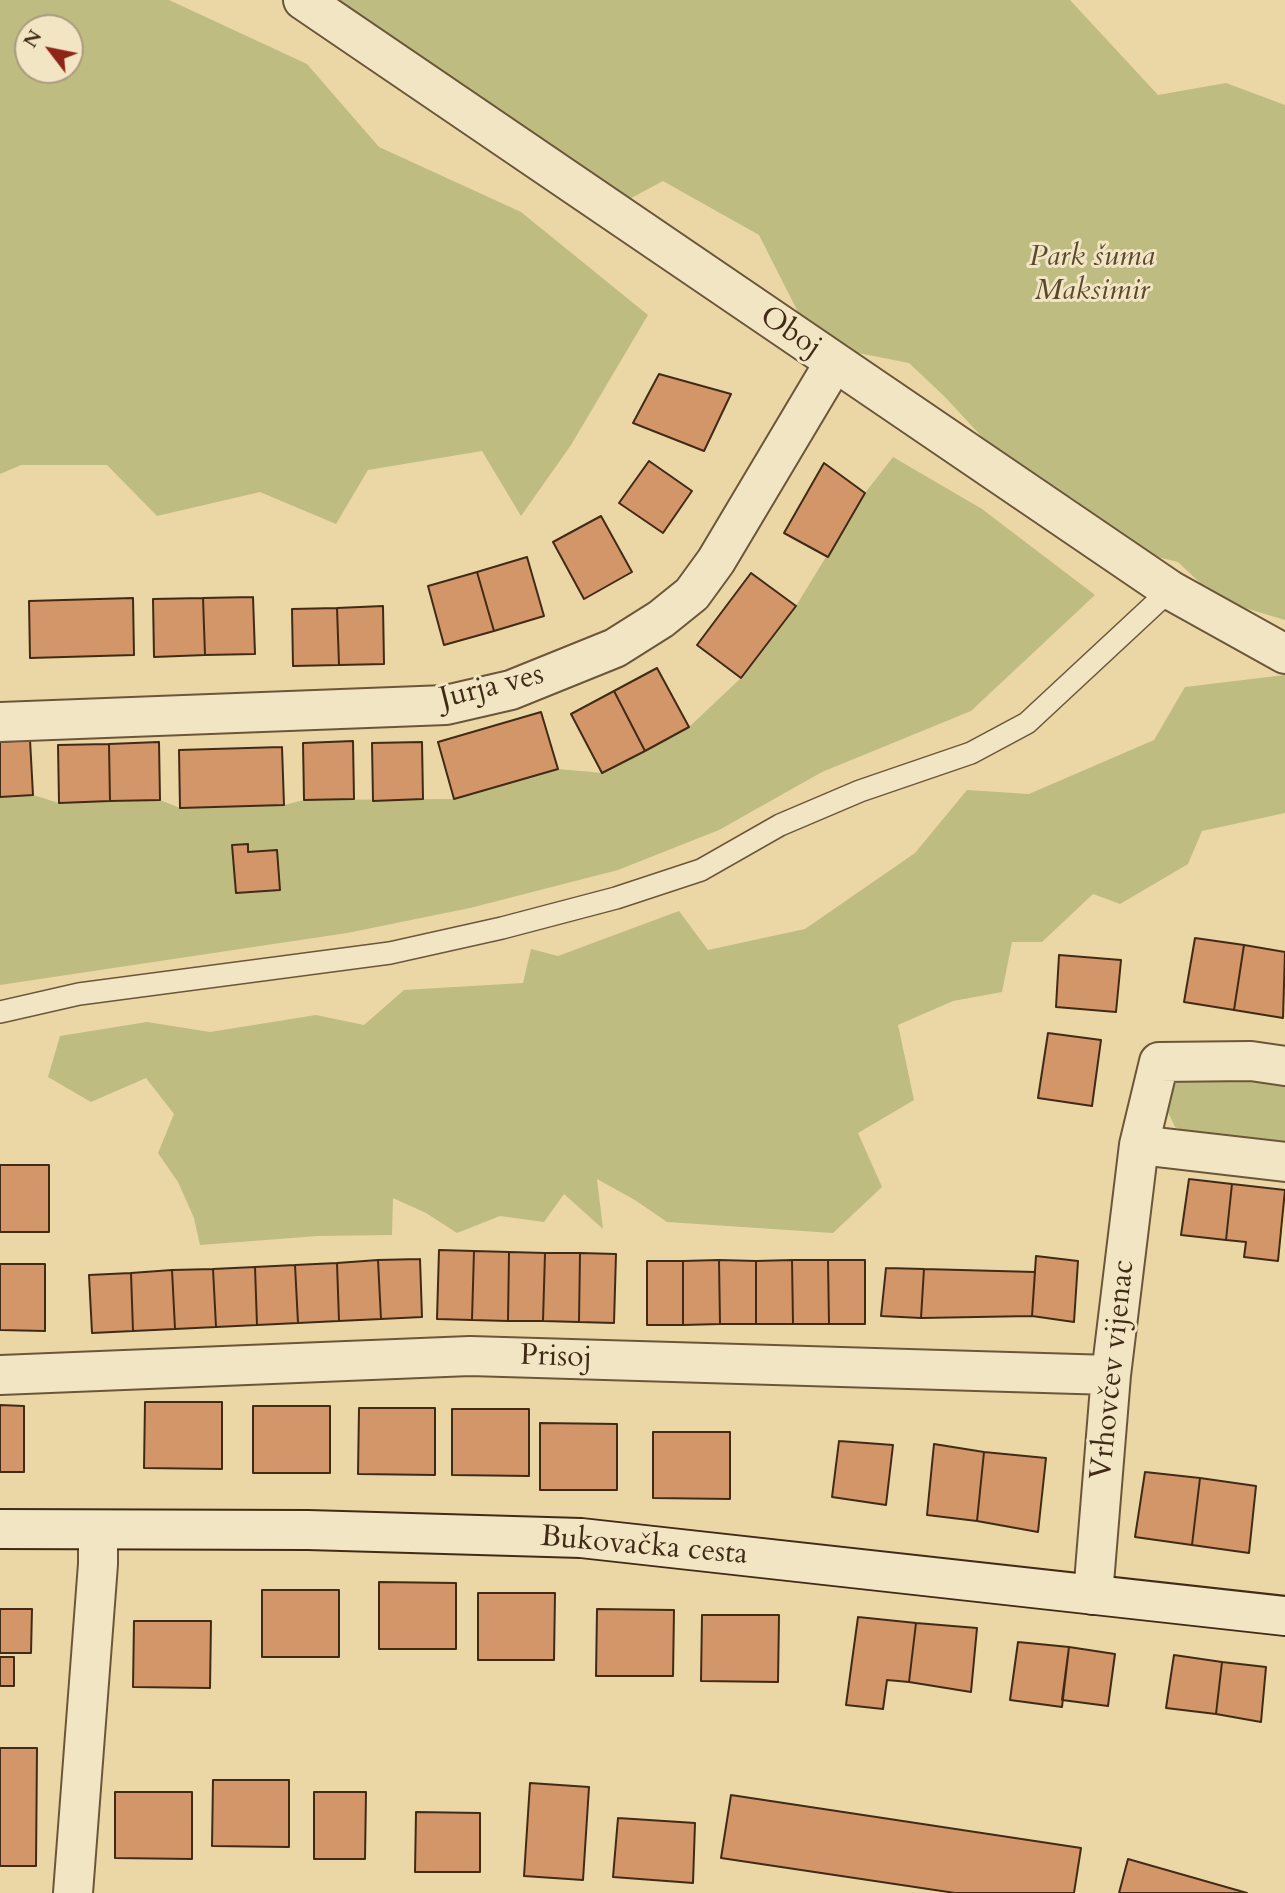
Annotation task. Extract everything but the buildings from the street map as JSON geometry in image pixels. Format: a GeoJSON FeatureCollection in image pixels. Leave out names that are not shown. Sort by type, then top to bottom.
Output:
{"type":"FeatureCollection","features":[{"type":"Feature","properties":{"kind":"street","name":"Oboj"},"geometry":{"type":"LineString","coordinates":[[303,0],[1170,590],[1285,654]]}},
{"type":"Feature","properties":{"kind":"street","name":"Jurja ves"},"geometry":{"type":"LineString","coordinates":[[0,722],[446,705],[510,690],[614,648],[661,619],[692,594],[716,561],[834,363]]}},
{"type":"Feature","properties":{"kind":"street","name":"Vrhovčev vijenac"},"geometry":{"type":"LineString","coordinates":[[1093,1595],[1111,1375],[1139,1145],[1159,1062],[1251,1061],[1285,1066]]}},
{"type":"Feature","properties":{"kind":"street"},"geometry":{"type":"LineString","coordinates":[[1139,1145],[1285,1161]]}},
{"type":"Feature","properties":{"kind":"street","name":"Prisoj"},"geometry":{"type":"LineString","coordinates":[[0,1375],[470,1356],[1111,1375]]}},
{"type":"Feature","properties":{"kind":"street","name":"Bukovačka cesta"},"geometry":{"type":"LineString","coordinates":[[0,1529],[308,1530],[580,1538],[1285,1616]]}},
{"type":"Feature","properties":{"kind":"street"},"geometry":{"type":"LineString","coordinates":[[72,1893],[99,1530]]}},
{"type":"Feature","properties":{"kind":"lane"},"geometry":{"type":"LineString","coordinates":[[0,1012],[79,994],[390,953],[502,928],[616,898],[701,870],[780,825],[860,791],[971,753],[1027,723],[1170,590]]}},
{"type":"Feature","properties":{"kind":"green space"},"geometry":{"type":"Polygon","coordinates":[[[0,0],[169,0],[307,64],[379,147],[521,212],[648,315],[571,445],[521,516],[482,451],[368,470],[336,524],[260,492],[157,516],[107,465],[21,465],[0,474],[0,0]]]}},
{"type":"Feature","properties":{"kind":"green space","name":"Park šuma Maksimir"},"geometry":{"type":"Polygon","coordinates":[[[313,0],[1070,0],[1158,95],[1226,83],[1285,105],[1285,620],[1218,600],[1178,562],[1137,552],[1106,523],[1071,497],[1034,493],[945,397],[909,363],[853,352],[800,316],[759,235],[663,181],[620,204],[313,0]]]}},
{"type":"Feature","properties":{"kind":"green space"},"geometry":{"type":"Polygon","coordinates":[[[893,457],[982,509],[1095,595],[971,711],[822,772],[719,830],[618,870],[470,908],[347,933],[0,985],[0,797],[33,795],[59,803],[160,800],[180,808],[284,805],[304,800],[454,799],[558,769],[603,773],[689,727],[741,678],[796,606],[865,493],[893,457]]]}},
{"type":"Feature","properties":{"kind":"green space"},"geometry":{"type":"Polygon","coordinates":[[[1285,675],[1285,813],[1202,831],[1188,864],[1120,904],[1093,894],[1042,942],[1012,942],[1002,992],[953,1001],[898,1025],[914,1100],[858,1133],[882,1187],[833,1233],[667,1222],[597,1179],[603,1229],[564,1194],[544,1222],[500,1216],[457,1233],[426,1213],[393,1198],[392,1235],[318,1236],[200,1245],[194,1218],[178,1182],[158,1153],[174,1114],[146,1078],[91,1102],[48,1077],[60,1036],[147,1022],[210,1032],[316,1015],[364,1025],[404,990],[523,983],[531,949],[558,956],[679,911],[708,950],[805,929],[915,853],[967,790],[1029,794],[1154,740],[1185,687],[1285,675]]]}},
{"type":"Feature","properties":{"kind":"green space"},"geometry":{"type":"Polygon","coordinates":[[[1185,1073],[1285,1082],[1285,1145],[1186,1132],[1175,1127],[1166,1108],[1169,1090],[1185,1073]]]}}]}
